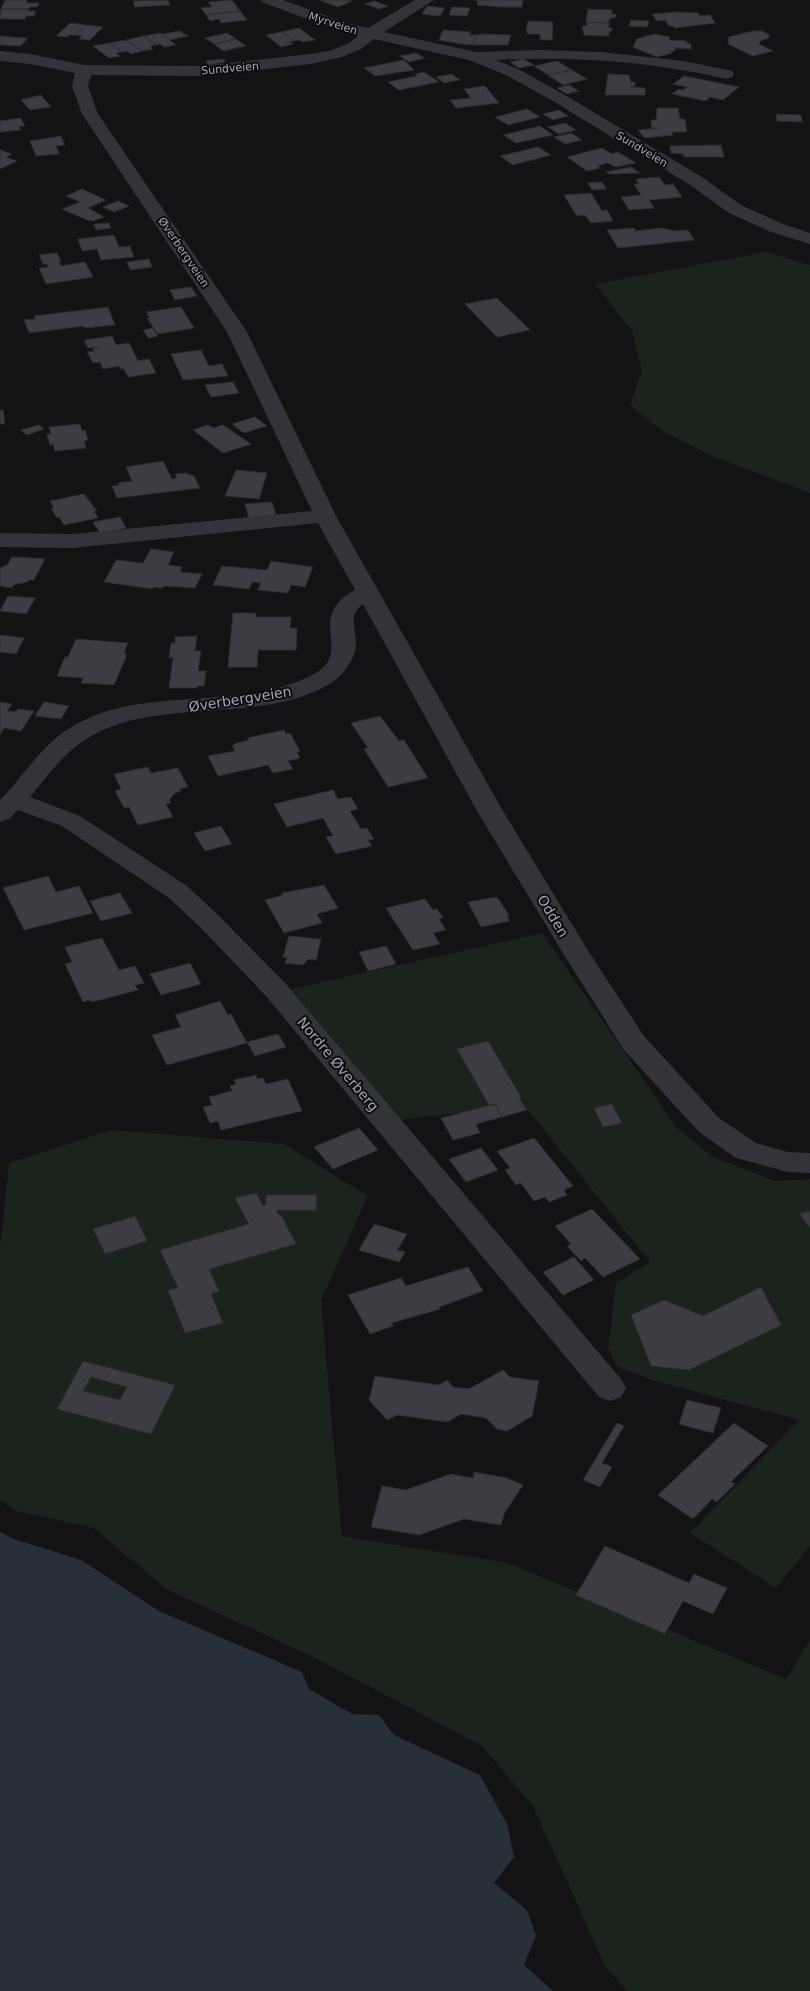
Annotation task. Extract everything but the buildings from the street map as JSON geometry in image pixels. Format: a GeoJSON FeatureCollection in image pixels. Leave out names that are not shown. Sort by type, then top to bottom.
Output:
{"type":"FeatureCollection","features":[{"type":"Feature","properties":{"kind":"street","name":"Myrveien"},"geometry":{"type":"LineString","coordinates":[[269,0],[370,34]]}},
{"type":"Feature","properties":{"kind":"street","name":"Sundveien"},"geometry":{"type":"LineString","coordinates":[[84,70],[202,71],[311,59],[346,51],[426,0]]}},
{"type":"Feature","properties":{"kind":"street","name":"Sundveien"},"geometry":{"type":"LineString","coordinates":[[370,34],[474,56],[512,72],[559,98],[696,181],[735,208],[777,228],[810,240]]}},
{"type":"Feature","properties":{"kind":"street","name":"Sundveien"},"geometry":{"type":"LineString","coordinates":[[474,56],[521,53],[593,55],[702,68],[726,74]]}},
{"type":"Feature","properties":{"kind":"street"},"geometry":{"type":"LineString","coordinates":[[0,56],[30,59],[84,70]]}},
{"type":"Feature","properties":{"kind":"street","name":"Øverbergveien"},"geometry":{"type":"LineString","coordinates":[[8,807],[59,748],[86,729],[128,713],[273,696],[303,689],[321,680],[334,667],[344,649],[341,620],[348,605],[367,592],[325,516],[237,332],[90,114],[80,86],[84,70]]}},
{"type":"Feature","properties":{"kind":"street"},"geometry":{"type":"LineString","coordinates":[[0,540],[73,541],[325,516]]}},
{"type":"Feature","properties":{"kind":"street","name":"Odden"},"geometry":{"type":"LineString","coordinates":[[367,592],[490,812],[574,950],[634,1043],[678,1093],[717,1130],[746,1150],[788,1162],[810,1164]]}},
{"type":"Feature","properties":{"kind":"street","name":"Nordre Øverberg"},"geometry":{"type":"LineString","coordinates":[[8,807],[72,821],[178,892],[209,921],[276,990],[610,1388]]}},
{"type":"Feature","properties":{"kind":"shaded area"},"geometry":{"type":"Polygon","coordinates":[[[766,252],[810,265],[810,493],[714,457],[659,429],[630,405],[642,371],[632,331],[595,284],[766,252]]]}},
{"type":"Feature","properties":{"kind":"shaded area"},"geometry":{"type":"Polygon","coordinates":[[[542,933],[677,1128],[713,1157],[775,1181],[810,1179],[810,1546],[776,1588],[690,1533],[799,1420],[652,1380],[617,1366],[608,1348],[616,1283],[650,1262],[524,1105],[398,1120],[291,989],[542,933]]]}},
{"type":"Feature","properties":{"kind":"shaded area"},"geometry":{"type":"Polygon","coordinates":[[[111,1130],[284,1144],[368,1196],[321,1300],[342,1536],[508,1563],[786,1679],[810,1640],[810,1991],[627,1991],[605,1966],[533,1806],[482,1746],[315,1658],[166,1589],[94,1528],[16,1511],[0,1500],[0,1246],[9,1163],[111,1130]]]}},
{"type":"Feature","properties":{"kind":"shaded area"},"geometry":{"type":"Polygon","coordinates":[[[0,1532],[14,1539],[81,1560],[159,1611],[302,1672],[309,1689],[352,1714],[379,1715],[394,1735],[480,1775],[507,1824],[514,1857],[494,1883],[527,1910],[536,1936],[524,1965],[553,1991],[0,1991],[0,1532]]]}}]}
